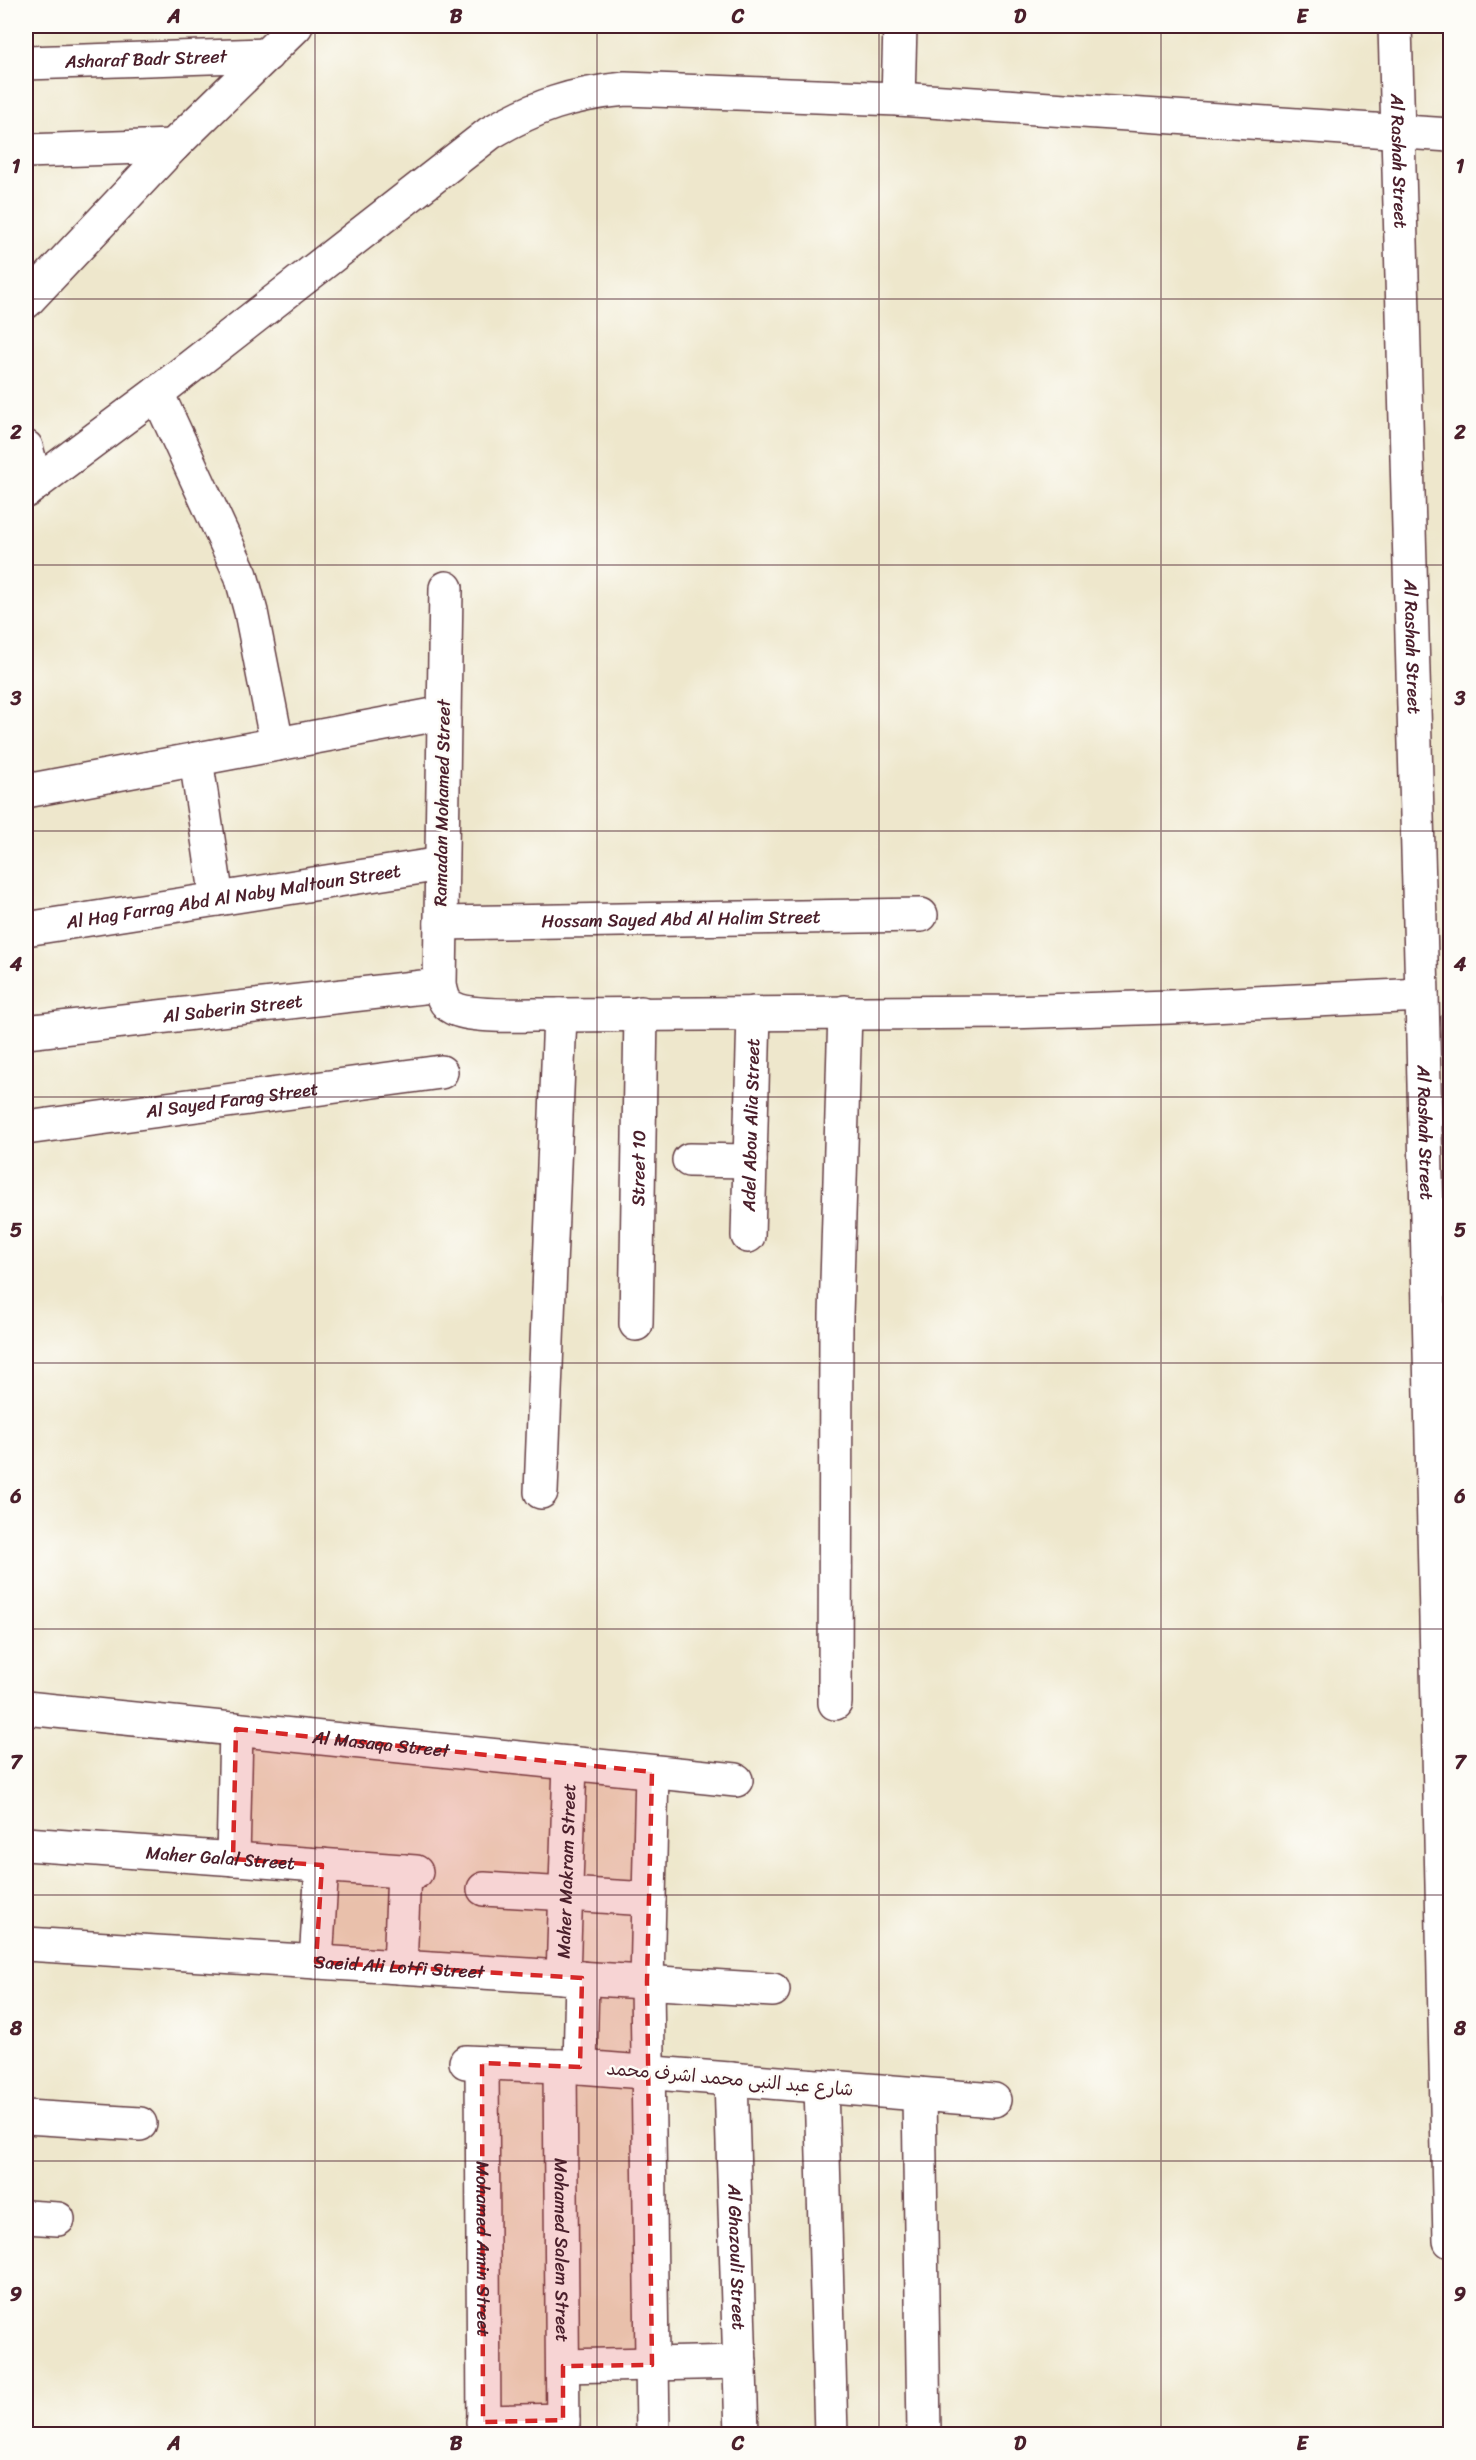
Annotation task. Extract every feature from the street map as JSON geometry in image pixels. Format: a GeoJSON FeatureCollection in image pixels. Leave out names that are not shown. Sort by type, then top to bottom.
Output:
{"type":"FeatureCollection","features":[{"type":"Feature","properties":{"kind":"street"},"geometry":{"type":"LineString","coordinates":[[26,302],[173,146],[296,26]]}},
{"type":"Feature","properties":{"kind":"street"},"geometry":{"type":"LineString","coordinates":[[898,99],[900,26]]}},
{"type":"Feature","properties":{"kind":"street","name":"Al Rashah Street"},"geometry":{"type":"LineString","coordinates":[[1395,26],[1425,134],[1422,995],[1450,2241]]}},
{"type":"Feature","properties":{"kind":"street","name":"Asharaf Badr Street"},"geometry":{"type":"LineString","coordinates":[[26,63],[267,55]]}},
{"type":"Feature","properties":{"kind":"street"},"geometry":{"type":"LineString","coordinates":[[31,488],[157,393],[490,133],[521,115],[554,101],[589,93],[625,89],[898,99],[1425,134]]}},
{"type":"Feature","properties":{"kind":"street"},"geometry":{"type":"LineString","coordinates":[[26,151],[173,146]]}},
{"type":"Feature","properties":{"kind":"street"},"geometry":{"type":"LineString","coordinates":[[157,393],[241,575],[251,612],[277,744]]}},
{"type":"Feature","properties":{"kind":"street"},"geometry":{"type":"LineString","coordinates":[[26,447],[31,488]]}},
{"type":"Feature","properties":{"kind":"street","name":"Ramadan Mohamed Street"},"geometry":{"type":"LineString","coordinates":[[446,588],[441,923],[449,998]]}},
{"type":"Feature","properties":{"kind":"street"},"geometry":{"type":"LineString","coordinates":[[26,791],[444,713]]}},
{"type":"Feature","properties":{"kind":"street"},"geometry":{"type":"LineString","coordinates":[[196,759],[217,899]]}},
{"type":"Feature","properties":{"kind":"street","name":"Al Hag Farrag Abd Al Naby Maltoun Street"},"geometry":{"type":"LineString","coordinates":[[26,929],[441,864]]}},
{"type":"Feature","properties":{"kind":"street","name":"Hossam Sayed Abd Al Halim Street"},"geometry":{"type":"LineString","coordinates":[[441,923],[921,915]]}},
{"type":"Feature","properties":{"kind":"street","name":"Al Saberin Street"},"geometry":{"type":"LineString","coordinates":[[26,1032],[449,998],[492,1014],[560,1015],[1008,1012],[1422,995]]}},
{"type":"Feature","properties":{"kind":"street"},"geometry":{"type":"LineString","coordinates":[[836,1703],[836,1316],[845,1012]]}},
{"type":"Feature","properties":{"kind":"street","name":"Street 10"},"geometry":{"type":"LineString","coordinates":[[636,1324],[641,1013]]}},
{"type":"Feature","properties":{"kind":"street","name":"Adel Abou Alia Street"},"geometry":{"type":"LineString","coordinates":[[748,1236],[754,1013]]}},
{"type":"Feature","properties":{"kind":"street"},"geometry":{"type":"LineString","coordinates":[[541,1492],[560,1015]]}},
{"type":"Feature","properties":{"kind":"street","name":"Al Sayed Farag Street"},"geometry":{"type":"LineString","coordinates":[[26,1128],[441,1072]]}},
{"type":"Feature","properties":{"kind":"street"},"geometry":{"type":"LineString","coordinates":[[689,1160],[750,1161]]}},
{"type":"Feature","properties":{"kind":"street","name":"Al Masaqa Street"},"geometry":{"type":"LineString","coordinates":[[26,1708],[736,1780]]}},
{"type":"Feature","properties":{"kind":"street"},"geometry":{"type":"LineString","coordinates":[[233,1859],[236,1729]]}},
{"type":"Feature","properties":{"kind":"street","name":"Maher Makram Street"},"geometry":{"type":"LineString","coordinates":[[570,1763],[566,1894],[573,1978],[570,2066]]}},
{"type":"Feature","properties":{"kind":"street"},"geometry":{"type":"LineString","coordinates":[[652,1772],[647,2073],[653,2434]]}},
{"type":"Feature","properties":{"kind":"street","name":"Maher Galal Street"},"geometry":{"type":"LineString","coordinates":[[26,1844],[410,1872],[400,1967]]}},
{"type":"Feature","properties":{"kind":"street"},"geometry":{"type":"LineString","coordinates":[[316,1962],[322,1865]]}},
{"type":"Feature","properties":{"kind":"street"},"geometry":{"type":"LineString","coordinates":[[484,1889],[649,1899]]}},
{"type":"Feature","properties":{"kind":"street","name":"Saeid Ali Lotfi Street"},"geometry":{"type":"LineString","coordinates":[[26,1944],[772,1990]]}},
{"type":"Feature","properties":{"kind":"street","name":"شارع عبد النبى محمد اشرف محمد"},"geometry":{"type":"LineString","coordinates":[[474,2062],[570,2066],[994,2100]]}},
{"type":"Feature","properties":{"kind":"street","name":"Mohamed Amin Street"},"geometry":{"type":"LineString","coordinates":[[474,2062],[483,2428]]}},
{"type":"Feature","properties":{"kind":"street","name":"Mohamed Salem Street"},"geometry":{"type":"LineString","coordinates":[[563,2427],[570,2066]]}},
{"type":"Feature","properties":{"kind":"street","name":"Al Ghazouli Street"},"geometry":{"type":"LineString","coordinates":[[731,2079],[742,2434]]}},
{"type":"Feature","properties":{"kind":"street"},"geometry":{"type":"LineString","coordinates":[[821,2086],[831,2434]]}},
{"type":"Feature","properties":{"kind":"street"},"geometry":{"type":"LineString","coordinates":[[919,2094],[924,2434]]}},
{"type":"Feature","properties":{"kind":"street"},"geometry":{"type":"LineString","coordinates":[[26,2117],[140,2124]]}},
{"type":"Feature","properties":{"kind":"street"},"geometry":{"type":"LineString","coordinates":[[26,2217],[58,2219]]}},
{"type":"Feature","properties":{"kind":"street"},"geometry":{"type":"LineString","coordinates":[[563,2366],[740,2362]]}},
{"type":"Feature","properties":{"kind":"street"},"geometry":{"type":"LineString","coordinates":[[483,2428],[563,2427]]}},
{"type":"Feature","properties":{"kind":"highlighted area"},"geometry":{"type":"Polygon","coordinates":[[[236,1729],[652,1772],[647,1982],[652,2365],[563,2366],[563,2420],[483,2422],[482,2063],[580,2067],[582,1978],[316,1962],[322,1865],[233,1859],[236,1729]]]}}]}
